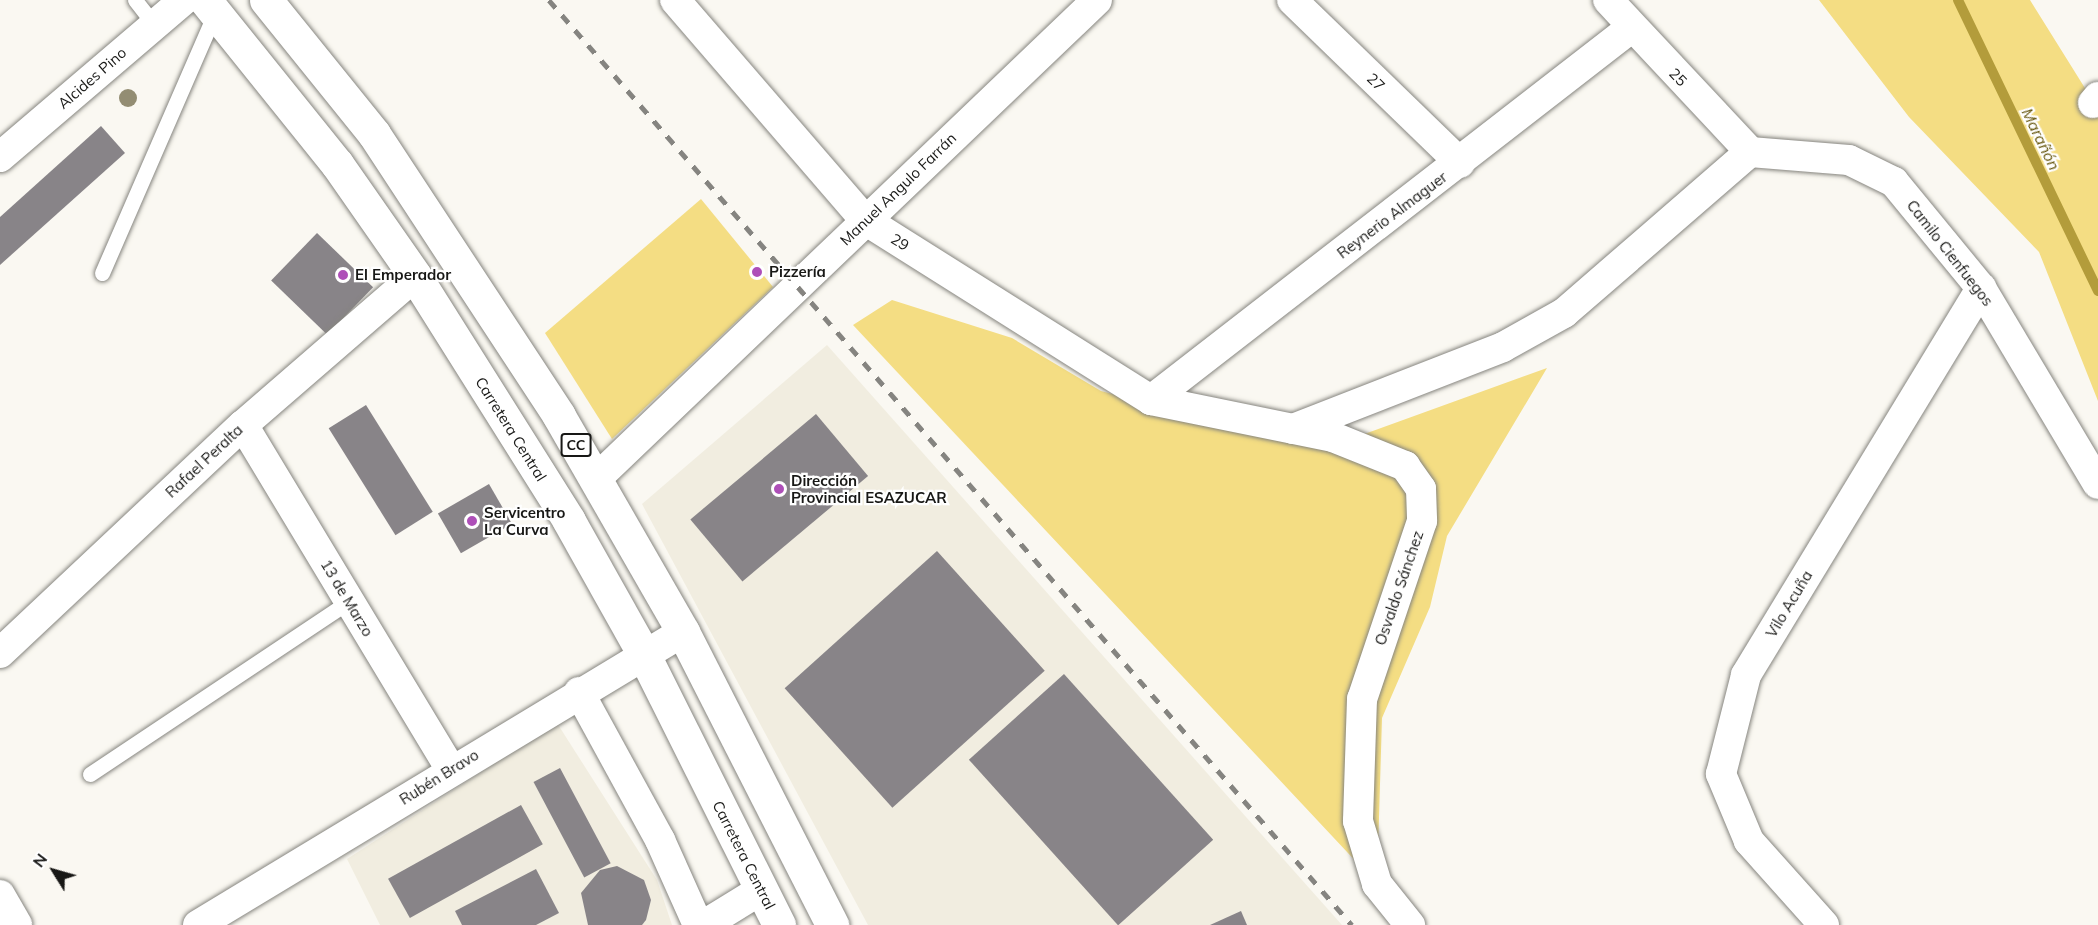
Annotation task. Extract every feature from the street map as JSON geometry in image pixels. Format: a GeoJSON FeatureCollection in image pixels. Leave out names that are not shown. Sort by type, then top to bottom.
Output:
{"type":"FeatureCollection","features":[{"type":"Feature","properties":{"kind":"main road","name":"CC"},"geometry":{"type":"LineString","coordinates":[[266,0],[374,134],[596,479],[683,632],[832,925]]}},
{"type":"Feature","properties":{"kind":"main road","name":"Carretera Central"},"geometry":{"type":"LineString","coordinates":[[210,6],[337,164],[415,276],[568,521],[643,653],[779,925]]}},
{"type":"Feature","properties":{"kind":"street","name":"Alcides Pino"},"geometry":{"type":"LineString","coordinates":[[0,157],[184,0]]}},
{"type":"Feature","properties":{"kind":"street","name":"29"},"geometry":{"type":"LineString","coordinates":[[675,0],[865,220],[1151,400]]}},
{"type":"Feature","properties":{"kind":"street","name":"Manuel Angulo Farrán"},"geometry":{"type":"LineString","coordinates":[[596,479],[1097,0]]}},
{"type":"Feature","properties":{"kind":"street","name":"27"},"geometry":{"type":"LineString","coordinates":[[1292,0],[1460,164]]}},
{"type":"Feature","properties":{"kind":"street","name":"25"},"geometry":{"type":"LineString","coordinates":[[1608,0],[1630,28],[1750,152]]}},
{"type":"Feature","properties":{"kind":"street","name":"Reynerio Almaguer"},"geometry":{"type":"LineString","coordinates":[[1151,400],[1460,164],[1630,28]]}},
{"type":"Feature","properties":{"kind":"street","name":"Camilo Cienfuegos"},"geometry":{"type":"LineString","coordinates":[[1750,152],[1849,160],[1894,182],[1981,288],[2098,484]]}},
{"type":"Feature","properties":{"kind":"street"},"geometry":{"type":"LineString","coordinates":[[1293,429],[1503,347],[1564,313],[1750,152]]}},
{"type":"Feature","properties":{"kind":"street","name":"Rafael Peralta"},"geometry":{"type":"LineString","coordinates":[[0,653],[243,425],[415,276]]}},
{"type":"Feature","properties":{"kind":"street","name":"Vilo Acuña"},"geometry":{"type":"LineString","coordinates":[[1824,925],[1749,841],[1721,774],[1746,675],[1981,288]]}},
{"type":"Feature","properties":{"kind":"street","name":"Osvaldo Sánchez"},"geometry":{"type":"LineString","coordinates":[[1151,400],[1334,437],[1405,466],[1421,489],[1422,521],[1362,699],[1358,821],[1377,884],[1410,925]]}},
{"type":"Feature","properties":{"kind":"street","name":"13 de Marzo"},"geometry":{"type":"LineString","coordinates":[[243,425],[451,770]]}},
{"type":"Feature","properties":{"kind":"street","name":"Rubén Bravo"},"geometry":{"type":"LineString","coordinates":[[198,925],[643,653],[683,632]]}},
{"type":"Feature","properties":{"kind":"street"},"geometry":{"type":"LineString","coordinates":[[579,692],[660,840],[698,925]]}},
{"type":"Feature","properties":{"kind":"street"},"geometry":{"type":"LineString","coordinates":[[704,925],[761,890]]}},
{"type":"Feature","properties":{"kind":"street"},"geometry":{"type":"LineString","coordinates":[[0,895],[17,925]]}},
{"type":"Feature","properties":{"kind":"lane"},"geometry":{"type":"LineString","coordinates":[[135,0],[154,24]]}},
{"type":"Feature","properties":{"kind":"lane"},"geometry":{"type":"LineString","coordinates":[[102,273],[210,6]]}},
{"type":"Feature","properties":{"kind":"lane"},"geometry":{"type":"LineString","coordinates":[[90,774],[349,601]]}},
{"type":"Feature","properties":{"kind":"shaded area"},"geometry":{"type":"Polygon","coordinates":[[[1819,0],[2030,0],[2098,109],[2098,401],[2039,252],[1909,117],[1819,0]]]}},
{"type":"Feature","properties":{"kind":"shaded area"},"geometry":{"type":"Polygon","coordinates":[[[701,199],[773,287],[612,439],[545,333],[701,199]]]}},
{"type":"Feature","properties":{"kind":"shaded area"},"geometry":{"type":"Polygon","coordinates":[[[892,300],[1012,338],[1101,391],[1323,449],[1547,368],[1447,536],[1430,607],[1382,718],[1377,884],[853,325],[892,300]]]}},
{"type":"Feature","properties":{"kind":"shaded area"},"geometry":{"type":"Polygon","coordinates":[[[827,345],[1342,925],[868,925],[642,504],[827,345]]]}},
{"type":"Feature","properties":{"kind":"shaded area"},"geometry":{"type":"Polygon","coordinates":[[[557,723],[657,880],[672,925],[380,925],[347,859],[557,723]]]}},
{"type":"Feature","properties":{"kind":"building"},"geometry":{"type":"Polygon","coordinates":[[[101,126],[125,153],[0,265],[0,217],[101,126]]]}},
{"type":"Feature","properties":{"kind":"building"},"geometry":{"type":"Polygon","coordinates":[[[317,233],[373,287],[327,335],[271,280],[317,233]]]}},
{"type":"Feature","properties":{"kind":"building"},"geometry":{"type":"Polygon","coordinates":[[[366,405],[433,512],[395,535],[329,428],[366,405]]]}},
{"type":"Feature","properties":{"kind":"building"},"geometry":{"type":"Polygon","coordinates":[[[816,414],[868,476],[742,581],[690,519],[816,414]]]}},
{"type":"Feature","properties":{"kind":"building"},"geometry":{"type":"Polygon","coordinates":[[[489,484],[512,524],[461,553],[438,514],[489,484]]]}},
{"type":"Feature","properties":{"kind":"building"},"geometry":{"type":"Polygon","coordinates":[[[937,551],[1045,671],[892,808],[785,688],[937,551]]]}},
{"type":"Feature","properties":{"kind":"building"},"geometry":{"type":"Polygon","coordinates":[[[1064,674],[1213,840],[1118,925],[969,760],[1064,674]]]}},
{"type":"Feature","properties":{"kind":"building"},"geometry":{"type":"Polygon","coordinates":[[[560,768],[611,863],[584,877],[534,782],[560,768]]]}},
{"type":"Feature","properties":{"kind":"building"},"geometry":{"type":"Polygon","coordinates":[[[521,805],[543,844],[410,918],[388,879],[521,805]]]}},
{"type":"Feature","properties":{"kind":"building"},"geometry":{"type":"Polygon","coordinates":[[[617,866],[644,880],[651,900],[646,920],[642,925],[588,925],[581,893],[600,870],[617,866]]]}},
{"type":"Feature","properties":{"kind":"building"},"geometry":{"type":"Polygon","coordinates":[[[536,869],[559,913],[536,925],[462,925],[455,911],[536,869]]]}},
{"type":"Feature","properties":{"kind":"building"},"geometry":{"type":"Polygon","coordinates":[[[1241,911],[1247,925],[1210,925],[1241,911]]]}},
{"type":"Feature","properties":{"kind":"waterway","name":"Marañón"},"geometry":{"type":"LineString","coordinates":[[1958,0],[2098,291]]}},
{"type":"Feature","properties":{"kind":"railway"},"geometry":{"type":"LineString","coordinates":[[549,0],[1352,925]]}},
{"type":"Feature","properties":{"kind":"place","name":"Pizzería"},"geometry":{"type":"Point","coordinates":[757,272]}},
{"type":"Feature","properties":{"kind":"place","name":"El Emperador"},"geometry":{"type":"Point","coordinates":[343,275]}},
{"type":"Feature","properties":{"kind":"place","name":"Dirección Provincial ESAZUCAR"},"geometry":{"type":"Point","coordinates":[779,489]}},
{"type":"Feature","properties":{"kind":"place","name":"Servicentro La Curva"},"geometry":{"type":"Point","coordinates":[472,521]}}]}
